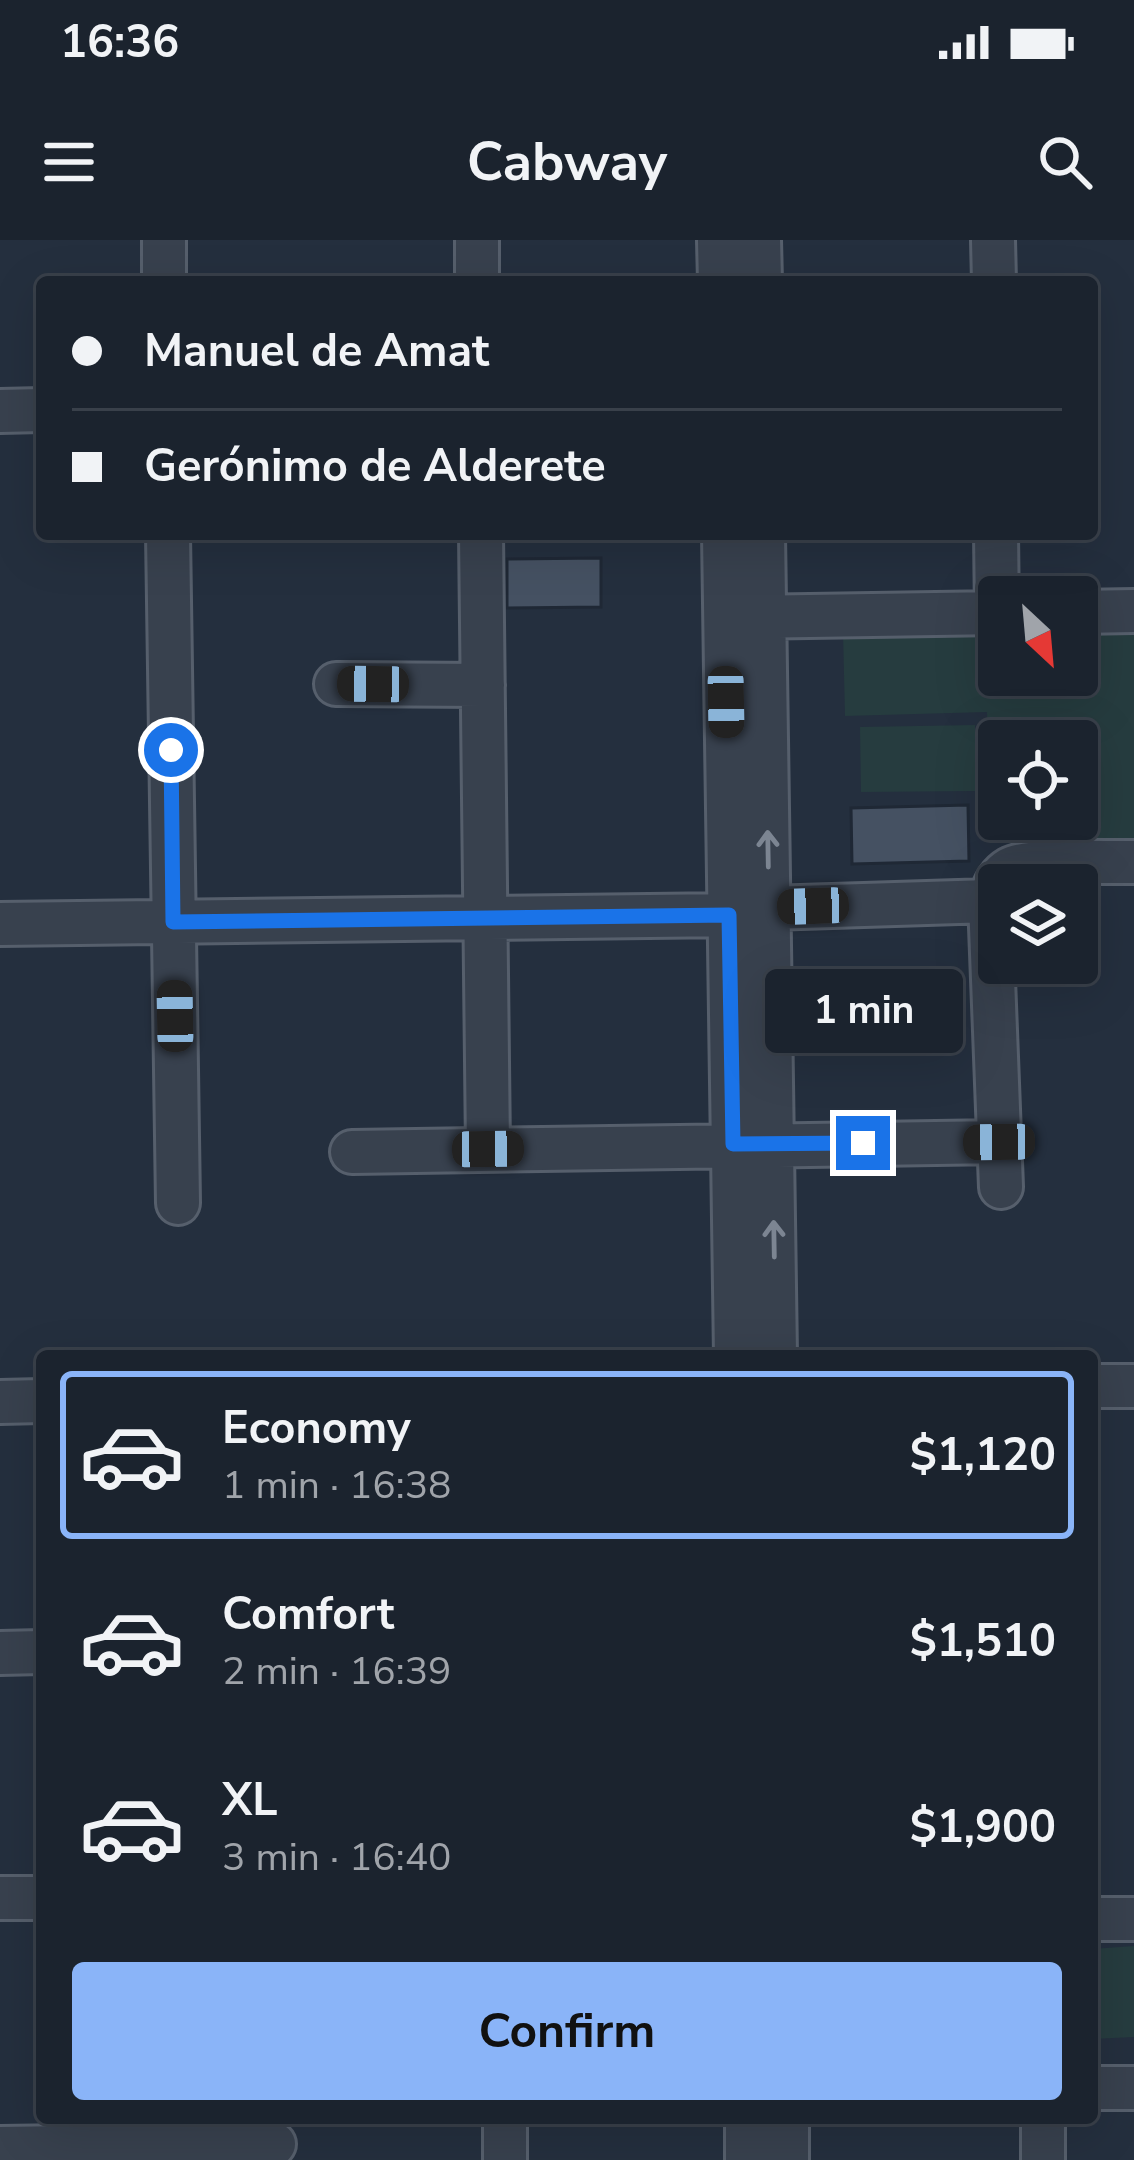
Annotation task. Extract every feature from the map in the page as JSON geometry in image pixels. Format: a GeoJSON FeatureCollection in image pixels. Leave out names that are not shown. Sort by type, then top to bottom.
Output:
{"type":"FeatureCollection","features":[{"type":"Feature","properties":{"kind":"street"},"geometry":{"type":"LineString","coordinates":[[164,240],[164,276]]}},
{"type":"Feature","properties":{"kind":"street"},"geometry":{"type":"LineString","coordinates":[[477,240],[477,276]]}},
{"type":"Feature","properties":{"kind":"street"},"geometry":{"type":"LineString","coordinates":[[719,240],[720,276]]}},
{"type":"Feature","properties":{"kind":"street"},"geometry":{"type":"LineString","coordinates":[[759,240],[760,276]]}},
{"type":"Feature","properties":{"kind":"street"},"geometry":{"type":"LineString","coordinates":[[993,240],[994,276]]}},
{"type":"Feature","properties":{"kind":"street"},"geometry":{"type":"LineString","coordinates":[[0,411],[36,410]]}},
{"type":"Feature","properties":{"kind":"street"},"geometry":{"type":"LineString","coordinates":[[168,540],[178,1203]]}},
{"type":"Feature","properties":{"kind":"street"},"geometry":{"type":"LineString","coordinates":[[481,540],[488,1149]]}},
{"type":"Feature","properties":{"kind":"street"},"geometry":{"type":"LineString","coordinates":[[726,540],[745,616]]}},
{"type":"Feature","properties":{"kind":"street"},"geometry":{"type":"LineString","coordinates":[[736,1350],[752,1144],[745,616],[762,540]]}},
{"type":"Feature","properties":{"kind":"street"},"geometry":{"type":"LineString","coordinates":[[997,540],[998,576]]}},
{"type":"Feature","properties":{"kind":"street"},"geometry":{"type":"LineString","coordinates":[[1098,612],[1134,611]]}},
{"type":"Feature","properties":{"kind":"street"},"geometry":{"type":"LineString","coordinates":[[745,616],[978,613]]}},
{"type":"Feature","properties":{"kind":"street"},"geometry":{"type":"LineString","coordinates":[[336,683],[483,686]]}},
{"type":"Feature","properties":{"kind":"street"},"geometry":{"type":"LineString","coordinates":[[1058,864],[1134,862]]}},
{"type":"Feature","properties":{"kind":"street"},"geometry":{"type":"LineString","coordinates":[[0,924],[485,918],[978,901]]}},
{"type":"Feature","properties":{"kind":"street"},"geometry":{"type":"LineString","coordinates":[[993,984],[1001,1187]]}},
{"type":"Feature","properties":{"kind":"street"},"geometry":{"type":"LineString","coordinates":[[352,1152],[999,1142]]}},
{"type":"Feature","properties":{"kind":"street"},"geometry":{"type":"LineString","coordinates":[[752,1144],[774,1350]]}},
{"type":"Feature","properties":{"kind":"street"},"geometry":{"type":"LineString","coordinates":[[1098,1386],[1134,1385]]}},
{"type":"Feature","properties":{"kind":"street"},"geometry":{"type":"LineString","coordinates":[[0,1402],[36,1401]]}},
{"type":"Feature","properties":{"kind":"street"},"geometry":{"type":"LineString","coordinates":[[0,1652],[36,1652]]}},
{"type":"Feature","properties":{"kind":"street"},"geometry":{"type":"LineString","coordinates":[[0,1898],[36,1898]]}},
{"type":"Feature","properties":{"kind":"street"},"geometry":{"type":"LineString","coordinates":[[1098,1919],[1134,1918]]}},
{"type":"Feature","properties":{"kind":"street"},"geometry":{"type":"LineString","coordinates":[[1098,2088],[1134,2088]]}},
{"type":"Feature","properties":{"kind":"street"},"geometry":{"type":"LineString","coordinates":[[505,2124],[506,2160]]}},
{"type":"Feature","properties":{"kind":"street"},"geometry":{"type":"LineString","coordinates":[[747,2124],[747,2160]]}},
{"type":"Feature","properties":{"kind":"street"},"geometry":{"type":"LineString","coordinates":[[787,2124],[787,2160]]}},
{"type":"Feature","properties":{"kind":"street"},"geometry":{"type":"LineString","coordinates":[[1043,2124],[1043,2160]]}},
{"type":"Feature","properties":{"kind":"street"},"geometry":{"type":"LineString","coordinates":[[0,2148],[274,2141]]}},
{"type":"Feature","properties":{"kind":"green space"},"geometry":{"type":"Polygon","coordinates":[[[1134,625],[1134,839],[1098,840],[1098,720],[987,720],[987,712],[845,716],[843,632],[978,629],[978,696],[1098,696],[1098,626],[1134,625]]]}},
{"type":"Feature","properties":{"kind":"green space"},"geometry":{"type":"Polygon","coordinates":[[[975,725],[975,791],[861,792],[860,727],[975,725]]]}},
{"type":"Feature","properties":{"kind":"green space"},"geometry":{"type":"Polygon","coordinates":[[[989,840],[1086,840],[989,842],[989,840]]]}},
{"type":"Feature","properties":{"kind":"green space"},"geometry":{"type":"Polygon","coordinates":[[[1134,1946],[1134,2037],[1098,2039],[1098,1949],[1134,1946]]]}},
{"type":"Feature","properties":{"kind":"building"},"geometry":{"type":"Polygon","coordinates":[[[601,558],[601,607],[507,608],[507,559],[601,558]]]}},
{"type":"Feature","properties":{"kind":"building"},"geometry":{"type":"Polygon","coordinates":[[[968,805],[969,861],[852,864],[851,808],[968,805]]]}},
{"type":"Feature","properties":{"kind":"route"},"geometry":{"type":"LineString","coordinates":[[171,750],[173,922],[729,915],[733,1144],[863,1143]]}}]}
